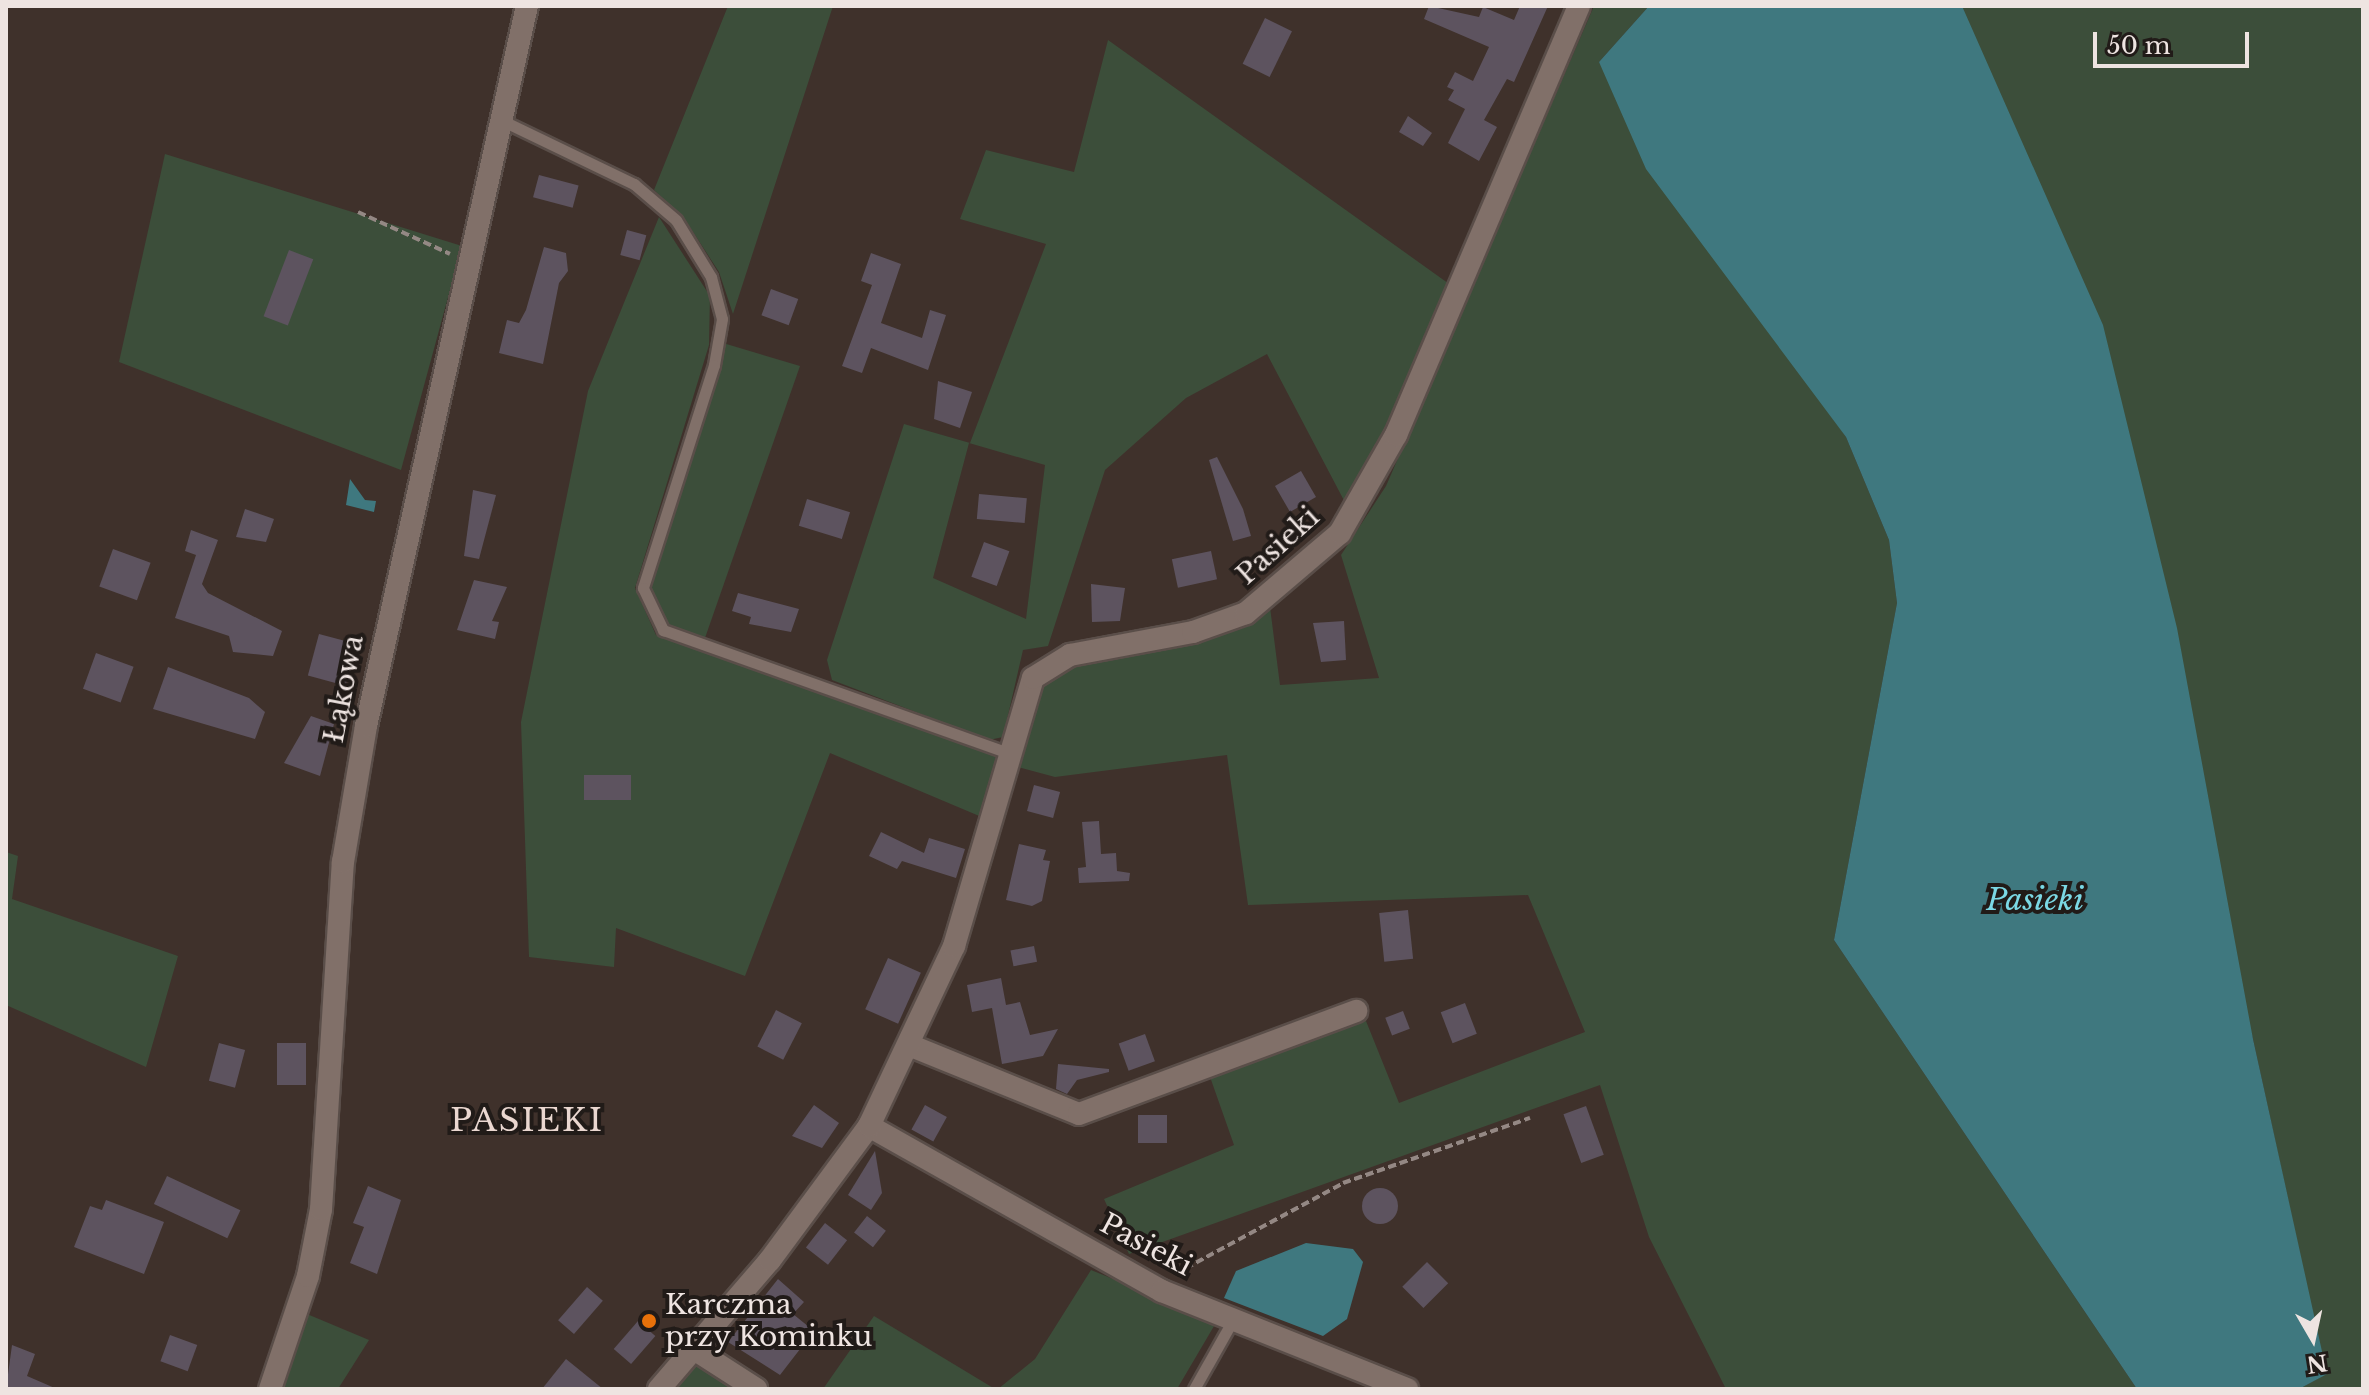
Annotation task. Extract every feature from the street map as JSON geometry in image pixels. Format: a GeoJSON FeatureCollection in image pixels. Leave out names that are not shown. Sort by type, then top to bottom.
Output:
{"type":"FeatureCollection","features":[{"type":"Feature","properties":{"kind":"street","name":"Łąkowa"},"geometry":{"type":"LineString","coordinates":[[270,1389],[308,1276],[321,1209],[343,862],[366,726],[527,6]]}},
{"type":"Feature","properties":{"kind":"street","name":"Pasieki"},"geometry":{"type":"LineString","coordinates":[[659,1389],[869,1126],[909,1045],[978,879],[1024,698],[1046,665],[1246,613],[1340,533],[1402,421],[1579,6]]}},
{"type":"Feature","properties":{"kind":"street"},"geometry":{"type":"LineString","coordinates":[[909,1045],[1079,1114],[1356,1011]]}},
{"type":"Feature","properties":{"kind":"street","name":"Pasieki"},"geometry":{"type":"LineString","coordinates":[[869,1126],[1157,1288],[1407,1389]]}},
{"type":"Feature","properties":{"kind":"street"},"geometry":{"type":"LineString","coordinates":[[694,1349],[756,1389]]}},
{"type":"Feature","properties":{"kind":"lane"},"geometry":{"type":"LineString","coordinates":[[501,120],[634,184],[676,220],[711,277],[722,319],[714,365],[643,588],[663,630],[1008,753]]}},
{"type":"Feature","properties":{"kind":"lane"},"geometry":{"type":"LineString","coordinates":[[1194,1389],[1234,1318]]}},
{"type":"Feature","properties":{"kind":"path"},"geometry":{"type":"LineString","coordinates":[[358,212],[470,264]]}},
{"type":"Feature","properties":{"kind":"path"},"geometry":{"type":"LineString","coordinates":[[1157,1288],[1343,1183],[1530,1118]]}},
{"type":"Feature","properties":{"kind":"green space"},"geometry":{"type":"Polygon","coordinates":[[[728,6],[833,6],[733,314],[719,272],[684,218],[654,190],[728,6]]]}},
{"type":"Feature","properties":{"kind":"green space"},"geometry":{"type":"Polygon","coordinates":[[[1594,6],[1649,6],[1599,62],[1846,437],[1889,540],[1897,603],[1834,940],[2137,1389],[1726,1389],[1649,1237],[1600,1085],[1129,1254],[1104,1199],[1234,1145],[1209,1074],[1366,1021],[1399,1103],[1585,1032],[1528,895],[1248,905],[1227,755],[1055,777],[1014,766],[1041,679],[1068,663],[1210,636],[1270,607],[1280,685],[1379,678],[1341,555],[1386,486],[1594,6]]]}},
{"type":"Feature","properties":{"kind":"green space"},"geometry":{"type":"Polygon","coordinates":[[[1962,6],[2363,6],[2363,1389],[2299,1389],[2326,1374],[2253,1039],[1962,6]]]}},
{"type":"Feature","properties":{"kind":"green space"},"geometry":{"type":"Polygon","coordinates":[[[1108,40],[1452,286],[1349,510],[1267,354],[1186,398],[1105,470],[1048,646],[1023,650],[1003,737],[989,740],[832,680],[827,660],[904,424],[970,443],[1046,244],[960,219],[986,150],[1074,172],[1108,40]],[[969,443],[933,578],[1026,619],[1045,465],[969,443]]]}},
{"type":"Feature","properties":{"kind":"green space"},"geometry":{"type":"Polygon","coordinates":[[[165,154],[462,246],[401,470],[119,362],[165,154]]]}},
{"type":"Feature","properties":{"kind":"green space"},"geometry":{"type":"Polygon","coordinates":[[[659,217],[710,296],[709,345],[635,588],[656,635],[998,756],[984,818],[830,753],[745,976],[616,928],[614,967],[529,957],[521,722],[588,391],[659,217]]]}},
{"type":"Feature","properties":{"kind":"green space"},"geometry":{"type":"Polygon","coordinates":[[[723,343],[800,366],[705,638],[668,625],[650,587],[723,343]]]}},
{"type":"Feature","properties":{"kind":"green space"},"geometry":{"type":"Polygon","coordinates":[[[6,852],[18,856],[12,899],[178,956],[146,1067],[6,1005],[6,852]]]}},
{"type":"Feature","properties":{"kind":"green space"},"geometry":{"type":"Polygon","coordinates":[[[1091,1270],[1217,1321],[1177,1389],[998,1389],[1035,1359],[1091,1270]]]}},
{"type":"Feature","properties":{"kind":"green space"},"geometry":{"type":"Polygon","coordinates":[[[307,1314],[369,1340],[338,1389],[281,1389],[307,1314]]]}},
{"type":"Feature","properties":{"kind":"green space"},"geometry":{"type":"Polygon","coordinates":[[[874,1316],[995,1389],[823,1389],[874,1316]]]}},
{"type":"Feature","properties":{"kind":"green space"},"geometry":{"type":"Polygon","coordinates":[[[693,1361],[737,1389],[671,1389],[693,1361]]]}},
{"type":"Feature","properties":{"kind":"water","name":"Pasieki"},"geometry":{"type":"Polygon","coordinates":[[[1649,6],[1962,6],[2103,325],[2177,628],[2253,1039],[2327,1374],[2299,1389],[2137,1389],[1834,940],[1897,603],[1889,540],[1846,437],[1646,169],[1599,62],[1649,6]]]}},
{"type":"Feature","properties":{"kind":"water"},"geometry":{"type":"Polygon","coordinates":[[[350,479],[365,500],[376,501],[374,512],[346,505],[350,479]]]}},
{"type":"Feature","properties":{"kind":"water"},"geometry":{"type":"Polygon","coordinates":[[[1306,1243],[1353,1249],[1363,1262],[1347,1319],[1323,1336],[1224,1298],[1236,1271],[1306,1243]]]}},
{"type":"Feature","properties":{"kind":"building"},"geometry":{"type":"Polygon","coordinates":[[[1429,6],[1479,17],[1483,7],[1514,20],[1520,6],[1548,6],[1514,82],[1507,79],[1484,120],[1497,127],[1479,161],[1448,143],[1465,109],[1448,100],[1454,90],[1447,87],[1455,72],[1473,81],[1489,47],[1424,19],[1429,6]]]}},
{"type":"Feature","properties":{"kind":"building"},"geometry":{"type":"Polygon","coordinates":[[[1265,18],[1292,31],[1270,77],[1243,64],[1265,18]]]}},
{"type":"Feature","properties":{"kind":"building"},"geometry":{"type":"Polygon","coordinates":[[[1408,116],[1432,133],[1423,146],[1399,132],[1408,116]]]}},
{"type":"Feature","properties":{"kind":"building"},"geometry":{"type":"Polygon","coordinates":[[[539,175],[579,186],[573,208],[533,197],[539,175]]]}},
{"type":"Feature","properties":{"kind":"building"},"geometry":{"type":"Polygon","coordinates":[[[627,230],[646,235],[640,260],[620,255],[627,230]]]}},
{"type":"Feature","properties":{"kind":"building"},"geometry":{"type":"Polygon","coordinates":[[[544,247],[566,253],[568,271],[559,283],[543,364],[499,353],[507,320],[519,323],[526,310],[544,247]]]}},
{"type":"Feature","properties":{"kind":"building"},"geometry":{"type":"Polygon","coordinates":[[[289,250],[313,259],[288,326],[264,316],[289,250]]]}},
{"type":"Feature","properties":{"kind":"building"},"geometry":{"type":"Polygon","coordinates":[[[871,253],[901,264],[881,323],[922,338],[930,310],[946,315],[928,370],[871,348],[862,373],[842,366],[872,285],[861,281],[871,253]]]}},
{"type":"Feature","properties":{"kind":"building"},"geometry":{"type":"Polygon","coordinates":[[[771,289],[798,299],[789,325],[761,315],[771,289]]]}},
{"type":"Feature","properties":{"kind":"building"},"geometry":{"type":"Polygon","coordinates":[[[938,381],[972,392],[960,428],[934,419],[938,381]]]}},
{"type":"Feature","properties":{"kind":"building"},"geometry":{"type":"Polygon","coordinates":[[[1217,457],[1243,509],[1251,536],[1233,541],[1209,460],[1217,457]]]}},
{"type":"Feature","properties":{"kind":"building"},"geometry":{"type":"Polygon","coordinates":[[[1301,471],[1316,497],[1290,512],[1275,486],[1301,471]]]}},
{"type":"Feature","properties":{"kind":"building"},"geometry":{"type":"Polygon","coordinates":[[[473,490],[496,495],[479,559],[464,556],[473,490]]]}},
{"type":"Feature","properties":{"kind":"building"},"geometry":{"type":"Polygon","coordinates":[[[979,494],[1027,498],[1025,523],[977,519],[979,494]]]}},
{"type":"Feature","properties":{"kind":"building"},"geometry":{"type":"Polygon","coordinates":[[[807,499],[850,512],[842,539],[799,526],[807,499]]]}},
{"type":"Feature","properties":{"kind":"building"},"geometry":{"type":"Polygon","coordinates":[[[245,509],[274,519],[266,542],[236,537],[245,509]]]}},
{"type":"Feature","properties":{"kind":"building"},"geometry":{"type":"Polygon","coordinates":[[[191,530],[218,540],[202,584],[208,593],[282,631],[273,656],[233,652],[229,636],[175,618],[196,555],[185,551],[191,530]]]}},
{"type":"Feature","properties":{"kind":"building"},"geometry":{"type":"Polygon","coordinates":[[[984,542],[1009,551],[997,586],[971,577],[984,542]]]}},
{"type":"Feature","properties":{"kind":"building"},"geometry":{"type":"Polygon","coordinates":[[[113,549],[151,563],[137,600],[99,587],[113,549]]]}},
{"type":"Feature","properties":{"kind":"building"},"geometry":{"type":"Polygon","coordinates":[[[1211,551],[1217,579],[1178,588],[1172,559],[1211,551]]]}},
{"type":"Feature","properties":{"kind":"building"},"geometry":{"type":"Polygon","coordinates":[[[474,580],[507,587],[492,621],[499,622],[495,639],[457,630],[474,580]]]}},
{"type":"Feature","properties":{"kind":"building"},"geometry":{"type":"Polygon","coordinates":[[[1091,584],[1125,588],[1120,621],[1092,622],[1091,584]]]}},
{"type":"Feature","properties":{"kind":"building"},"geometry":{"type":"Polygon","coordinates":[[[738,593],[799,609],[791,632],[749,624],[751,617],[732,611],[738,593]]]}},
{"type":"Feature","properties":{"kind":"building"},"geometry":{"type":"Polygon","coordinates":[[[1344,621],[1346,660],[1321,662],[1313,623],[1344,621]]]}},
{"type":"Feature","properties":{"kind":"building"},"geometry":{"type":"Polygon","coordinates":[[[319,634],[357,644],[346,686],[308,676],[319,634]]]}},
{"type":"Feature","properties":{"kind":"building"},"geometry":{"type":"Polygon","coordinates":[[[96,653],[134,667],[121,702],[83,689],[96,653]]]}},
{"type":"Feature","properties":{"kind":"building"},"geometry":{"type":"Polygon","coordinates":[[[168,667],[249,698],[265,712],[255,739],[153,709],[168,667]]]}},
{"type":"Feature","properties":{"kind":"building"},"geometry":{"type":"Polygon","coordinates":[[[311,716],[334,724],[320,776],[284,763],[311,716]]]}},
{"type":"Feature","properties":{"kind":"building"},"geometry":{"type":"Polygon","coordinates":[[[584,775],[631,775],[631,800],[584,800],[584,775]]]}},
{"type":"Feature","properties":{"kind":"building"},"geometry":{"type":"Polygon","coordinates":[[[1034,785],[1060,792],[1053,818],[1027,811],[1034,785]]]}},
{"type":"Feature","properties":{"kind":"building"},"geometry":{"type":"Polygon","coordinates":[[[1099,821],[1101,854],[1116,853],[1117,871],[1130,873],[1129,881],[1079,883],[1078,868],[1086,867],[1082,822],[1099,821]]]}},
{"type":"Feature","properties":{"kind":"building"},"geometry":{"type":"Polygon","coordinates":[[[881,832],[924,853],[929,838],[965,849],[956,878],[902,861],[897,869],[869,856],[881,832]]]}},
{"type":"Feature","properties":{"kind":"building"},"geometry":{"type":"Polygon","coordinates":[[[1019,844],[1046,850],[1043,860],[1050,861],[1042,901],[1032,906],[1006,900],[1019,844]]]}},
{"type":"Feature","properties":{"kind":"building"},"geometry":{"type":"Polygon","coordinates":[[[1408,910],[1413,959],[1384,962],[1379,913],[1408,910]]]}},
{"type":"Feature","properties":{"kind":"building"},"geometry":{"type":"Polygon","coordinates":[[[1034,946],[1037,962],[1013,966],[1010,951],[1034,946]]]}},
{"type":"Feature","properties":{"kind":"building"},"geometry":{"type":"Polygon","coordinates":[[[888,958],[921,973],[898,1024],[865,1009],[888,958]]]}},
{"type":"Feature","properties":{"kind":"building"},"geometry":{"type":"Polygon","coordinates":[[[1001,978],[1006,1005],[1020,1002],[1030,1035],[1058,1029],[1043,1056],[1002,1064],[992,1008],[972,1012],[967,985],[1001,978]]]}},
{"type":"Feature","properties":{"kind":"building"},"geometry":{"type":"Polygon","coordinates":[[[1465,1003],[1477,1034],[1453,1043],[1441,1012],[1465,1003]]]}},
{"type":"Feature","properties":{"kind":"building"},"geometry":{"type":"Polygon","coordinates":[[[776,1010],[802,1023],[783,1060],[757,1047],[776,1010]]]}},
{"type":"Feature","properties":{"kind":"building"},"geometry":{"type":"Polygon","coordinates":[[[1403,1011],[1410,1029],[1392,1036],[1385,1018],[1403,1011]]]}},
{"type":"Feature","properties":{"kind":"building"},"geometry":{"type":"Polygon","coordinates":[[[1145,1034],[1155,1061],[1129,1071],[1119,1044],[1145,1034]]]}},
{"type":"Feature","properties":{"kind":"building"},"geometry":{"type":"Polygon","coordinates":[[[219,1043],[245,1050],[235,1088],[209,1081],[219,1043]]]}},
{"type":"Feature","properties":{"kind":"building"},"geometry":{"type":"Polygon","coordinates":[[[277,1043],[306,1043],[306,1085],[277,1085],[277,1043]]]}},
{"type":"Feature","properties":{"kind":"building"},"geometry":{"type":"Polygon","coordinates":[[[1058,1064],[1109,1069],[1109,1072],[1077,1080],[1067,1094],[1056,1089],[1058,1064]]]}},
{"type":"Feature","properties":{"kind":"building"},"geometry":{"type":"Polygon","coordinates":[[[814,1105],[839,1123],[822,1148],[792,1136],[814,1105]]]}},
{"type":"Feature","properties":{"kind":"building"},"geometry":{"type":"Polygon","coordinates":[[[925,1105],[947,1117],[933,1142],[911,1129],[925,1105]]]}},
{"type":"Feature","properties":{"kind":"building"},"geometry":{"type":"Polygon","coordinates":[[[1586,1106],[1604,1155],[1581,1163],[1563,1114],[1586,1106]]]}},
{"type":"Feature","properties":{"kind":"building"},"geometry":{"type":"Polygon","coordinates":[[[1138,1115],[1167,1115],[1167,1143],[1138,1143],[1138,1115]]]}},
{"type":"Feature","properties":{"kind":"building"},"geometry":{"type":"Polygon","coordinates":[[[875,1151],[882,1193],[871,1210],[848,1195],[875,1151]]]}},
{"type":"Feature","properties":{"kind":"building"},"geometry":{"type":"Polygon","coordinates":[[[167,1176],[240,1210],[227,1238],[154,1204],[167,1176]]]}},
{"type":"Feature","properties":{"kind":"building"},"geometry":{"type":"Polygon","coordinates":[[[368,1186],[401,1200],[377,1274],[350,1263],[364,1227],[353,1223],[368,1186]]]}},
{"type":"Feature","properties":{"kind":"building"},"geometry":{"type":"Polygon","coordinates":[[[1380,1188],[1392,1194],[1398,1206],[1392,1218],[1380,1224],[1368,1218],[1362,1206],[1368,1194],[1380,1188]]]}},
{"type":"Feature","properties":{"kind":"building"},"geometry":{"type":"Polygon","coordinates":[[[106,1200],[164,1222],[144,1274],[74,1247],[90,1206],[102,1210],[106,1200]]]}},
{"type":"Feature","properties":{"kind":"building"},"geometry":{"type":"Polygon","coordinates":[[[867,1216],[886,1231],[873,1247],[854,1233],[867,1216]]]}},
{"type":"Feature","properties":{"kind":"building"},"geometry":{"type":"Polygon","coordinates":[[[825,1223],[847,1240],[828,1265],[806,1247],[825,1223]]]}},
{"type":"Feature","properties":{"kind":"building"},"geometry":{"type":"Polygon","coordinates":[[[1427,1262],[1448,1283],[1423,1308],[1402,1287],[1427,1262]]]}},
{"type":"Feature","properties":{"kind":"building"},"geometry":{"type":"Polygon","coordinates":[[[778,1279],[804,1302],[793,1314],[814,1331],[780,1375],[728,1342],[778,1279]]]}},
{"type":"Feature","properties":{"kind":"building"},"geometry":{"type":"Polygon","coordinates":[[[587,1287],[603,1301],[574,1334],[558,1320],[587,1287]]]}},
{"type":"Feature","properties":{"kind":"building"},"geometry":{"type":"Polygon","coordinates":[[[638,1321],[655,1336],[631,1364],[614,1349],[638,1321]]]}},
{"type":"Feature","properties":{"kind":"building"},"geometry":{"type":"Polygon","coordinates":[[[170,1335],[197,1345],[188,1371],[160,1361],[170,1335]]]}},
{"type":"Feature","properties":{"kind":"building"},"geometry":{"type":"Polygon","coordinates":[[[12,1345],[35,1354],[27,1376],[57,1389],[6,1389],[12,1345]]]}},
{"type":"Feature","properties":{"kind":"building"},"geometry":{"type":"Polygon","coordinates":[[[566,1359],[603,1389],[542,1389],[566,1359]]]}},
{"type":"Feature","properties":{"kind":"place","name":"Karczma przy Kominku"},"geometry":{"type":"Point","coordinates":[649,1321]}},
{"type":"Feature","properties":{"kind":"district","name":"PASIEKI"},"geometry":{"type":"Point","coordinates":[527,1120]}}]}
